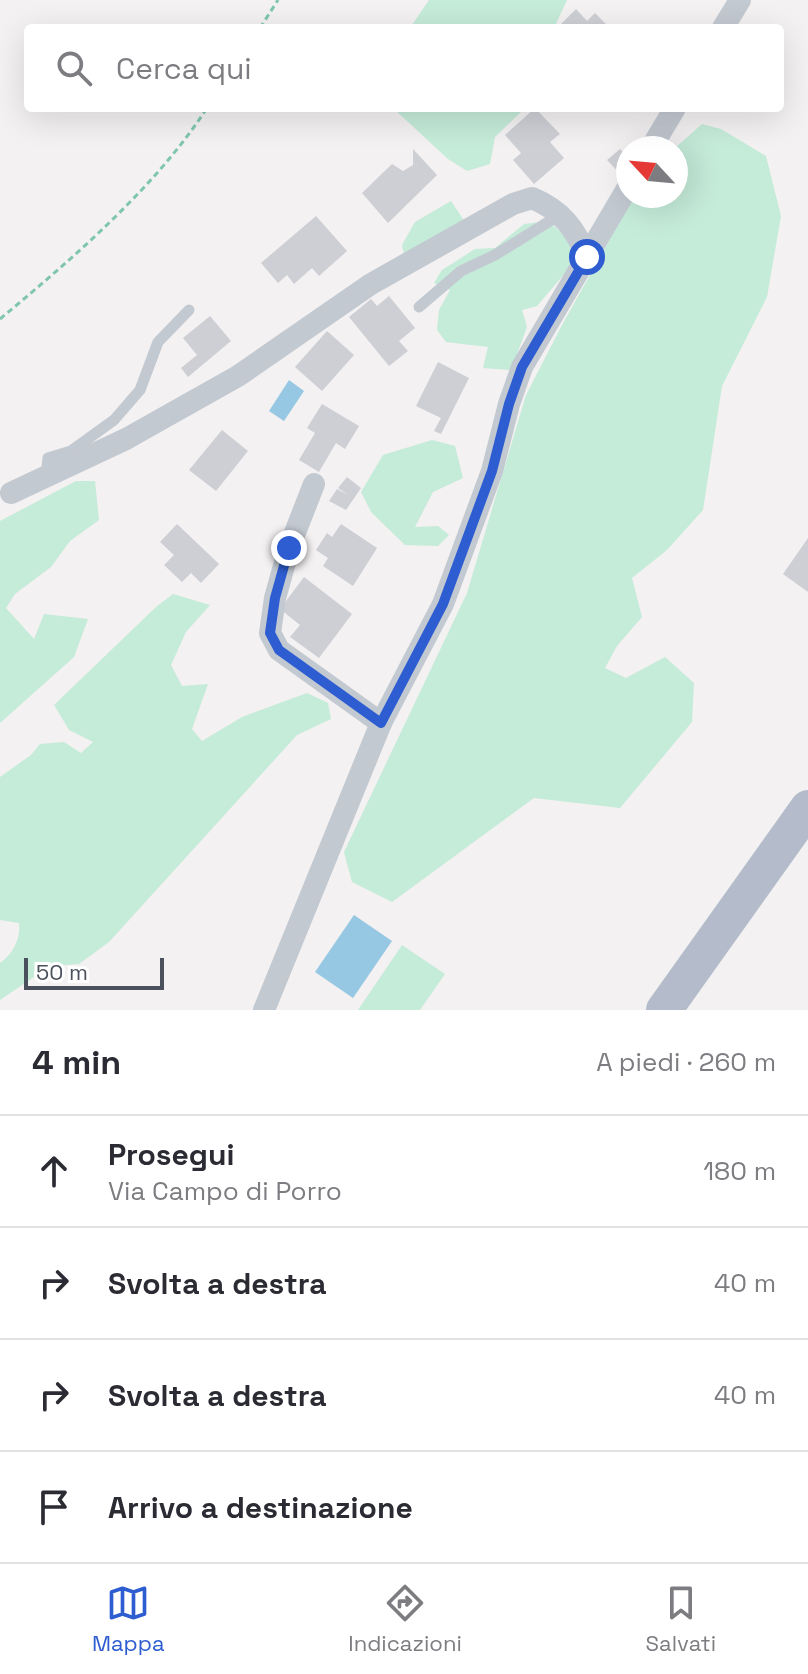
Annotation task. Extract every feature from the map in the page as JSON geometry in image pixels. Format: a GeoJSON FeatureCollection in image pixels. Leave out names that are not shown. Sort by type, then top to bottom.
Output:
{"type":"FeatureCollection","features":[{"type":"Feature","properties":{"kind":"main road"},"geometry":{"type":"LineString","coordinates":[[664,1010],[808,808]]}},
{"type":"Feature","properties":{"kind":"street"},"geometry":{"type":"LineString","coordinates":[[725,24],[740,0]]}},
{"type":"Feature","properties":{"kind":"street"},"geometry":{"type":"LineString","coordinates":[[658,136],[673,112]]}},
{"type":"Feature","properties":{"kind":"street"},"geometry":{"type":"LineString","coordinates":[[11,493],[126,439],[238,376],[371,284],[513,204],[532,198],[551,205],[571,224],[587,257]]}},
{"type":"Feature","properties":{"kind":"street"},"geometry":{"type":"LineString","coordinates":[[264,1010],[381,723],[443,604],[492,471],[522,367],[616,207]]}},
{"type":"Feature","properties":{"kind":"street"},"geometry":{"type":"LineString","coordinates":[[314,484],[289,548],[275,598],[270,633],[279,650],[381,723]]}},
{"type":"Feature","properties":{"kind":"lane"},"geometry":{"type":"LineString","coordinates":[[419,307],[461,271],[495,255],[561,214]]}},
{"type":"Feature","properties":{"kind":"lane"},"geometry":{"type":"LineString","coordinates":[[46,476],[48,458],[71,451],[114,420],[140,390],[158,342],[189,310]]}},
{"type":"Feature","properties":{"kind":"path"},"geometry":{"type":"LineString","coordinates":[[263,24],[278,0]]}},
{"type":"Feature","properties":{"kind":"path"},"geometry":{"type":"LineString","coordinates":[[0,319],[77,255],[185,142],[204,112]]}},
{"type":"Feature","properties":{"kind":"green space"},"geometry":{"type":"Polygon","coordinates":[[[429,0],[567,0],[556,24],[413,24],[429,0]]]}},
{"type":"Feature","properties":{"kind":"green space"},"geometry":{"type":"Polygon","coordinates":[[[397,112],[521,112],[495,137],[490,164],[467,171],[448,159],[397,112]]]}},
{"type":"Feature","properties":{"kind":"green space"},"geometry":{"type":"Polygon","coordinates":[[[702,124],[721,129],[766,156],[781,216],[767,297],[722,386],[703,510],[667,550],[632,578],[642,617],[617,646],[605,668],[626,678],[665,657],[694,683],[692,722],[620,808],[534,798],[392,902],[352,882],[344,852],[467,593],[526,395],[627,208],[688,208],[688,136],[702,124]]]}},
{"type":"Feature","properties":{"kind":"green space"},"geometry":{"type":"Polygon","coordinates":[[[451,201],[465,222],[405,258],[402,245],[415,222],[451,201]]]}},
{"type":"Feature","properties":{"kind":"green space"},"geometry":{"type":"Polygon","coordinates":[[[549,221],[572,243],[571,266],[537,306],[522,310],[527,327],[511,370],[483,368],[488,347],[446,342],[437,330],[439,310],[450,290],[434,283],[442,270],[475,249],[495,248],[524,224],[549,221]]]}},
{"type":"Feature","properties":{"kind":"green space"},"geometry":{"type":"Polygon","coordinates":[[[432,440],[455,446],[463,478],[433,492],[415,527],[438,526],[449,535],[438,546],[405,545],[371,512],[361,492],[383,455],[432,440]]]}},
{"type":"Feature","properties":{"kind":"green space"},"geometry":{"type":"Polygon","coordinates":[[[76,481],[95,481],[99,520],[70,541],[51,567],[15,594],[6,608],[34,639],[44,614],[88,619],[74,657],[0,723],[0,521],[76,481]]]}},
{"type":"Feature","properties":{"kind":"green space"},"geometry":{"type":"Polygon","coordinates":[[[173,594],[210,605],[186,632],[171,665],[182,686],[208,684],[192,729],[202,741],[242,717],[307,693],[328,703],[331,719],[297,735],[109,942],[79,964],[50,966],[0,1000],[0,963],[15,945],[19,923],[0,920],[0,777],[31,755],[40,744],[64,742],[81,753],[93,742],[69,730],[54,705],[173,594]]]}},
{"type":"Feature","properties":{"kind":"green space"},"geometry":{"type":"Polygon","coordinates":[[[402,945],[445,974],[420,1010],[358,1010],[402,945]]]}},
{"type":"Feature","properties":{"kind":"water"},"geometry":{"type":"Polygon","coordinates":[[[289,380],[304,391],[284,421],[269,411],[289,380]]]}},
{"type":"Feature","properties":{"kind":"water"},"geometry":{"type":"Polygon","coordinates":[[[354,915],[392,941],[353,998],[315,972],[354,915]]]}},
{"type":"Feature","properties":{"kind":"building"},"geometry":{"type":"Polygon","coordinates":[[[576,9],[587,21],[595,13],[606,24],[561,24],[576,9]]]}},
{"type":"Feature","properties":{"kind":"building"},"geometry":{"type":"Polygon","coordinates":[[[531,112],[539,112],[560,134],[550,142],[564,158],[534,184],[513,160],[521,153],[505,135],[531,112]]]}},
{"type":"Feature","properties":{"kind":"building"},"geometry":{"type":"Polygon","coordinates":[[[413,149],[437,175],[388,223],[362,193],[392,164],[403,171],[413,165],[413,149]]]}},
{"type":"Feature","properties":{"kind":"building"},"geometry":{"type":"Polygon","coordinates":[[[616,152],[616,170],[607,160],[616,152]]]}},
{"type":"Feature","properties":{"kind":"building"},"geometry":{"type":"Polygon","coordinates":[[[316,216],[347,251],[319,276],[312,268],[294,284],[287,275],[278,283],[261,263],[316,216]]]}},
{"type":"Feature","properties":{"kind":"building"},"geometry":{"type":"Polygon","coordinates":[[[389,296],[415,328],[399,341],[408,351],[389,366],[349,317],[371,299],[377,306],[389,296]]]}},
{"type":"Feature","properties":{"kind":"building"},"geometry":{"type":"Polygon","coordinates":[[[210,316],[231,341],[188,377],[181,368],[197,355],[183,338],[210,316]]]}},
{"type":"Feature","properties":{"kind":"building"},"geometry":{"type":"Polygon","coordinates":[[[327,331],[354,355],[322,391],[295,367],[327,331]]]}},
{"type":"Feature","properties":{"kind":"building"},"geometry":{"type":"Polygon","coordinates":[[[438,362],[469,378],[441,434],[434,431],[441,418],[416,406],[438,362]]]}},
{"type":"Feature","properties":{"kind":"building"},"geometry":{"type":"Polygon","coordinates":[[[322,404],[359,426],[345,449],[336,443],[319,472],[299,460],[315,433],[307,428],[322,404]]]}},
{"type":"Feature","properties":{"kind":"building"},"geometry":{"type":"Polygon","coordinates":[[[222,430],[248,451],[216,491],[189,470],[222,430]]]}},
{"type":"Feature","properties":{"kind":"building"},"geometry":{"type":"Polygon","coordinates":[[[347,477],[361,488],[346,510],[329,501],[337,489],[348,495],[338,488],[347,477]]]}},
{"type":"Feature","properties":{"kind":"building"},"geometry":{"type":"Polygon","coordinates":[[[177,524],[219,564],[201,583],[191,573],[182,582],[164,565],[174,555],[160,542],[177,524]]]}},
{"type":"Feature","properties":{"kind":"building"},"geometry":{"type":"Polygon","coordinates":[[[341,524],[377,548],[353,586],[323,566],[328,558],[316,550],[327,533],[332,537],[341,524]]]}},
{"type":"Feature","properties":{"kind":"building"},"geometry":{"type":"Polygon","coordinates":[[[808,538],[808,592],[783,574],[808,538]]]}},
{"type":"Feature","properties":{"kind":"building"},"geometry":{"type":"Polygon","coordinates":[[[304,577],[352,614],[319,658],[290,637],[300,625],[280,609],[304,577]]]}},
{"type":"Feature","properties":{"kind":"route"},"geometry":{"type":"LineString","coordinates":[[289,548],[275,598],[270,633],[279,650],[381,723],[443,604],[492,471],[522,367],[587,257]]}}]}
